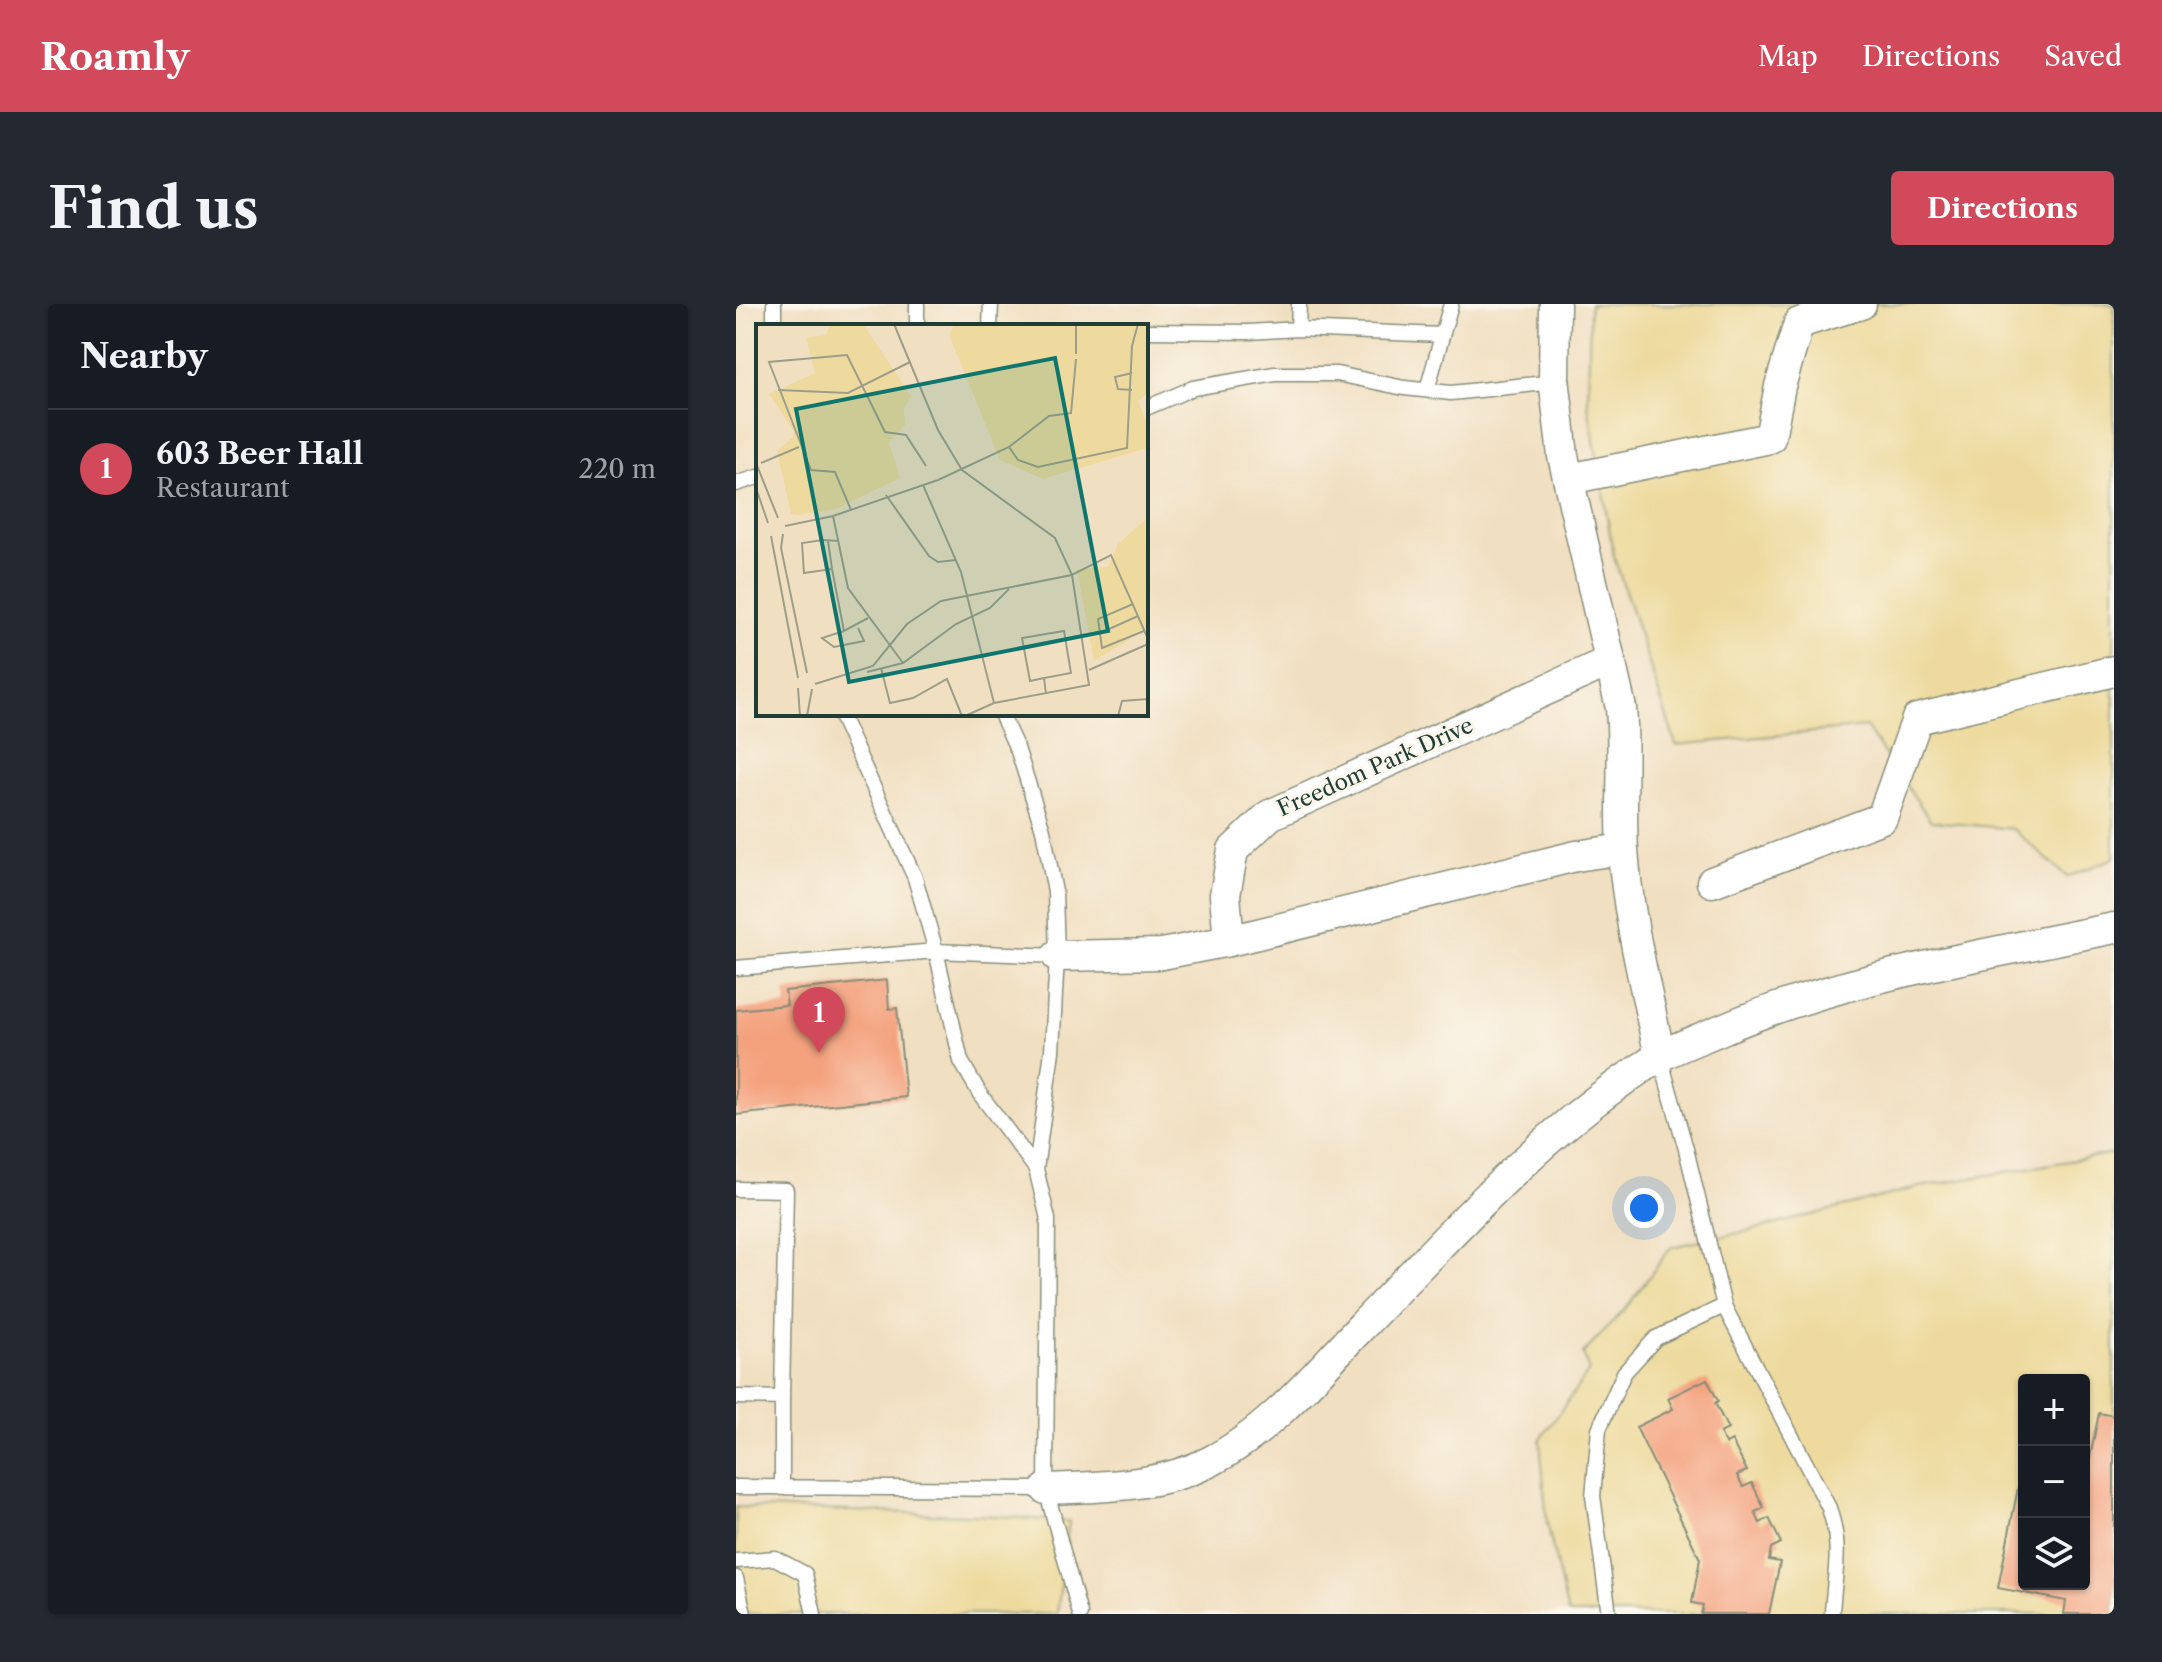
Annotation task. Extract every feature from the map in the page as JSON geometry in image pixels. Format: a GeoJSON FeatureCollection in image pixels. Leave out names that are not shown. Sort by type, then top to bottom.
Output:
{"type":"FeatureCollection","features":[{"type":"Feature","properties":{"kind":"street"},"geometry":{"type":"LineString","coordinates":[[1555,304],[1555,382],[1563,456],[1621,708],[1624,746],[1623,849],[1634,930],[1660,1057]]}},
{"type":"Feature","properties":{"kind":"street"},"geometry":{"type":"LineString","coordinates":[[1569,479],[1770,438],[1780,386],[1799,323],[1861,304]]}},
{"type":"Feature","properties":{"kind":"street","name":"Freedom Park Drive"},"geometry":{"type":"LineString","coordinates":[[1229,941],[1225,895],[1233,850],[1270,815],[1610,661]]}},
{"type":"Feature","properties":{"kind":"street"},"geometry":{"type":"LineString","coordinates":[[1712,882],[1882,818],[1917,719],[2114,671]]}},
{"type":"Feature","properties":{"kind":"street"},"geometry":{"type":"LineString","coordinates":[[1057,956],[1162,954],[1229,941],[1576,856],[1623,849]]}},
{"type":"Feature","properties":{"kind":"street"},"geometry":{"type":"LineString","coordinates":[[1046,1489],[1108,1487],[1151,1481],[1211,1461],[1240,1443],[1286,1404],[1502,1182],[1577,1115],[1660,1057],[1806,997],[1876,978],[2114,928]]}},
{"type":"Feature","properties":{"kind":"lane"},"geometry":{"type":"LineString","coordinates":[[990,324],[991,304]]}},
{"type":"Feature","properties":{"kind":"lane"},"geometry":{"type":"LineString","coordinates":[[1298,329],[1299,304]]}},
{"type":"Feature","properties":{"kind":"lane"},"geometry":{"type":"LineString","coordinates":[[1427,390],[1451,304]]}},
{"type":"Feature","properties":{"kind":"lane"},"geometry":{"type":"LineString","coordinates":[[1148,331],[1298,329],[1441,335]]}},
{"type":"Feature","properties":{"kind":"lane"},"geometry":{"type":"LineString","coordinates":[[1148,407],[1193,388],[1275,374],[1337,374],[1451,393],[1555,382]]}},
{"type":"Feature","properties":{"kind":"lane"},"geometry":{"type":"LineString","coordinates":[[736,484],[756,478]]}},
{"type":"Feature","properties":{"kind":"lane"},"geometry":{"type":"LineString","coordinates":[[841,716],[915,878],[936,951],[961,1061],[980,1094],[1036,1169]]}},
{"type":"Feature","properties":{"kind":"lane"},"geometry":{"type":"LineString","coordinates":[[1002,716],[1018,751],[1043,830],[1055,892],[1057,956],[1052,1051],[1036,1169],[1048,1219],[1046,1489],[1080,1614]]}},
{"type":"Feature","properties":{"kind":"lane"},"geometry":{"type":"LineString","coordinates":[[736,968],[936,951],[1057,956]]}},
{"type":"Feature","properties":{"kind":"lane"},"geometry":{"type":"LineString","coordinates":[[1660,1057],[1724,1306],[1829,1508],[1836,1529],[1839,1552],[1832,1614]]}},
{"type":"Feature","properties":{"kind":"lane"},"geometry":{"type":"LineString","coordinates":[[736,1189],[786,1190],[782,1488]]}},
{"type":"Feature","properties":{"kind":"lane"},"geometry":{"type":"LineString","coordinates":[[1609,1614],[1593,1496],[1599,1429],[1624,1373],[1656,1338],[1724,1306]]}},
{"type":"Feature","properties":{"kind":"lane"},"geometry":{"type":"LineString","coordinates":[[736,1397],[782,1398]]}},
{"type":"Feature","properties":{"kind":"lane"},"geometry":{"type":"LineString","coordinates":[[736,1487],[1046,1489]]}},
{"type":"Feature","properties":{"kind":"lane"},"geometry":{"type":"LineString","coordinates":[[736,1561],[775,1558],[805,1574],[814,1614]]}},
{"type":"Feature","properties":{"kind":"lane"},"geometry":{"type":"LineString","coordinates":[[736,1578],[744,1614]]}},
{"type":"Feature","properties":{"kind":"sand"},"geometry":{"type":"Polygon","coordinates":[[[1590,304],[2114,304],[2114,858],[2067,877],[2013,829],[1931,821],[1866,727],[1676,745],[1614,557],[1588,405],[1590,304]]]}},
{"type":"Feature","properties":{"kind":"sand"},"geometry":{"type":"Polygon","coordinates":[[[2114,1153],[2114,1614],[1568,1614],[1547,1523],[1540,1440],[1589,1371],[1583,1354],[1629,1304],[1671,1247],[1753,1230],[1920,1187],[2114,1153]]]}},
{"type":"Feature","properties":{"kind":"sand"},"geometry":{"type":"Polygon","coordinates":[[[736,1507],[997,1516],[1069,1522],[1057,1614],[736,1614],[736,1507]]]}},
{"type":"Feature","properties":{"kind":"building"},"geometry":{"type":"Polygon","coordinates":[[[887,980],[889,1009],[897,1008],[906,1097],[736,1115],[736,1010],[787,1005],[785,991],[887,980]]]}},
{"type":"Feature","properties":{"kind":"building"},"geometry":{"type":"Polygon","coordinates":[[[1707,1379],[1728,1429],[1720,1433],[1726,1444],[1732,1441],[1747,1471],[1737,1475],[1743,1487],[1752,1483],[1764,1508],[1755,1512],[1760,1523],[1769,1518],[1781,1543],[1771,1548],[1769,1560],[1780,1562],[1769,1614],[1701,1614],[1703,1605],[1692,1603],[1700,1559],[1636,1427],[1673,1409],[1668,1398],[1707,1379]]]}},
{"type":"Feature","properties":{"kind":"building"},"geometry":{"type":"Polygon","coordinates":[[[2099,1413],[2114,1416],[2114,1614],[2064,1614],[2066,1601],[1998,1588],[2018,1488],[2018,1590],[2090,1590],[2090,1457],[2099,1413]]]}},
{"type":"Feature","properties":{"kind":"place","name":"603 Beer Hall"},"geometry":{"type":"Point","coordinates":[819,1053]}}]}
